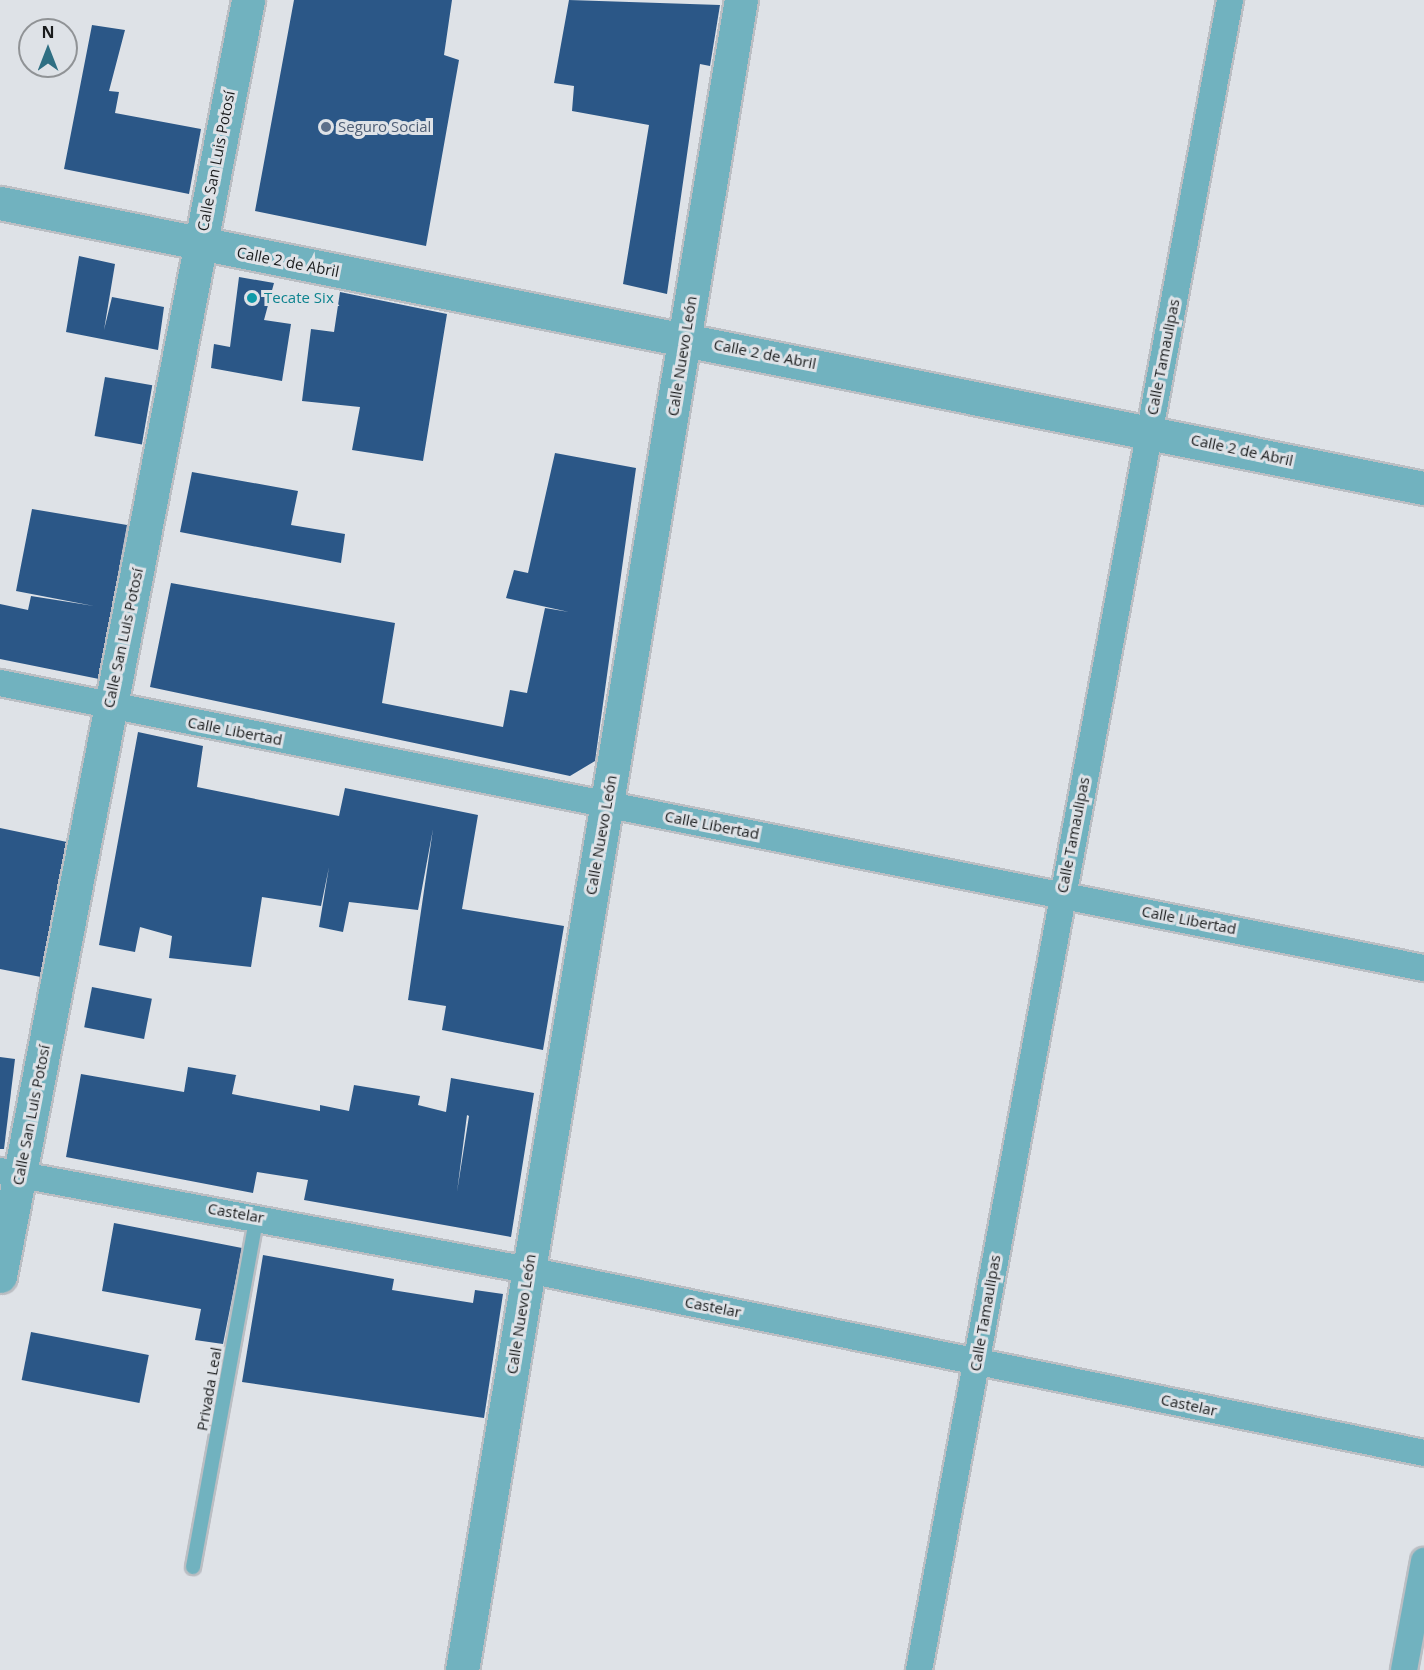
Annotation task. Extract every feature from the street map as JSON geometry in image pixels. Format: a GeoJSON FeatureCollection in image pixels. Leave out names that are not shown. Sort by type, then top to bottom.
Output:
{"type":"FeatureCollection","features":[{"type":"Feature","properties":{"kind":"street","name":"Calle San Luis Potosí"},"geometry":{"type":"LineString","coordinates":[[0,1276],[10,1173],[109,706],[248,0]]}},
{"type":"Feature","properties":{"kind":"street","name":"Calle Nuevo León"},"geometry":{"type":"LineString","coordinates":[[462,1670],[741,0]]}},
{"type":"Feature","properties":{"kind":"street","name":"Calle Tamaulipas"},"geometry":{"type":"LineString","coordinates":[[919,1670],[1061,895],[1230,0]]}},
{"type":"Feature","properties":{"kind":"street","name":"Calle 2 de Abril"},"geometry":{"type":"LineString","coordinates":[[0,203],[199,245],[1150,430],[1424,488]]}},
{"type":"Feature","properties":{"kind":"street","name":"Calle Libertad"},"geometry":{"type":"LineString","coordinates":[[0,683],[1424,968]]}},
{"type":"Feature","properties":{"kind":"street","name":"Castelar"},"geometry":{"type":"LineString","coordinates":[[10,1173],[257,1216],[1424,1454]]}},
{"type":"Feature","properties":{"kind":"street"},"geometry":{"type":"LineString","coordinates":[[1404,1670],[1424,1561]]}},
{"type":"Feature","properties":{"kind":"lane","name":"Privada Leal"},"geometry":{"type":"LineString","coordinates":[[193,1567],[257,1216]]}},
{"type":"Feature","properties":{"kind":"building"},"geometry":{"type":"Polygon","coordinates":[[[294,0],[452,0],[444,55],[459,60],[426,246],[255,211],[294,0]]]}},
{"type":"Feature","properties":{"kind":"building"},"geometry":{"type":"Polygon","coordinates":[[[569,0],[720,5],[710,66],[700,64],[667,294],[623,284],[649,125],[572,111],[574,86],[554,83],[569,0]]]}},
{"type":"Feature","properties":{"kind":"building"},"geometry":{"type":"Polygon","coordinates":[[[92,25],[125,30],[109,91],[119,92],[115,113],[201,129],[189,194],[64,169],[92,25]]]}},
{"type":"Feature","properties":{"kind":"building"},"geometry":{"type":"Polygon","coordinates":[[[79,256],[115,264],[104,330],[112,297],[164,307],[158,350],[66,332],[79,256]]]}},
{"type":"Feature","properties":{"kind":"building"},"geometry":{"type":"Polygon","coordinates":[[[239,277],[274,283],[264,320],[291,324],[282,381],[211,368],[214,344],[230,347],[239,277]]]}},
{"type":"Feature","properties":{"kind":"building"},"geometry":{"type":"Polygon","coordinates":[[[340,292],[447,314],[423,461],[352,450],[360,407],[302,401],[311,329],[334,332],[340,292]]]}},
{"type":"Feature","properties":{"kind":"building"},"geometry":{"type":"Polygon","coordinates":[[[105,377],[152,385],[142,444],[95,436],[105,377]]]}},
{"type":"Feature","properties":{"kind":"building"},"geometry":{"type":"Polygon","coordinates":[[[555,453],[636,468],[595,761],[570,776],[150,687],[171,583],[395,623],[382,703],[503,727],[510,690],[527,693],[545,608],[569,612],[506,598],[514,570],[528,573],[555,453]]]}},
{"type":"Feature","properties":{"kind":"building"},"geometry":{"type":"Polygon","coordinates":[[[192,472],[298,491],[291,525],[345,534],[341,563],[180,532],[192,472]]]}},
{"type":"Feature","properties":{"kind":"building"},"geometry":{"type":"Polygon","coordinates":[[[32,509],[127,525],[99,679],[0,659],[0,604],[28,610],[31,596],[94,606],[16,591],[32,509]]]}},
{"type":"Feature","properties":{"kind":"building"},"geometry":{"type":"Polygon","coordinates":[[[138,732],[203,746],[197,787],[339,816],[345,788],[478,815],[462,909],[564,926],[543,1050],[442,1030],[446,1006],[408,1000],[433,829],[418,910],[349,902],[343,932],[319,927],[329,867],[321,906],[262,897],[251,967],[169,958],[172,936],[140,927],[135,952],[99,945],[138,732]]]}},
{"type":"Feature","properties":{"kind":"building"},"geometry":{"type":"Polygon","coordinates":[[[0,828],[67,842],[41,977],[0,969],[0,828]]]}},
{"type":"Feature","properties":{"kind":"building"},"geometry":{"type":"Polygon","coordinates":[[[92,987],[152,999],[144,1039],[84,1027],[92,987]]]}},
{"type":"Feature","properties":{"kind":"building"},"geometry":{"type":"Polygon","coordinates":[[[0,1057],[15,1059],[4,1149],[0,1149],[0,1057]]]}},
{"type":"Feature","properties":{"kind":"building"},"geometry":{"type":"Polygon","coordinates":[[[188,1067],[236,1075],[232,1094],[320,1111],[320,1105],[349,1111],[354,1085],[420,1096],[418,1105],[446,1112],[451,1078],[534,1093],[511,1237],[304,1200],[308,1180],[257,1172],[253,1193],[66,1157],[81,1074],[184,1092],[188,1067]],[[467,1115],[457,1192],[469,1116],[467,1115]]]}},
{"type":"Feature","properties":{"kind":"building"},"geometry":{"type":"Polygon","coordinates":[[[114,1223],[242,1248],[223,1344],[195,1340],[201,1309],[102,1291],[114,1223]]]}},
{"type":"Feature","properties":{"kind":"building"},"geometry":{"type":"Polygon","coordinates":[[[263,1255],[394,1279],[392,1290],[473,1303],[475,1290],[503,1294],[484,1418],[242,1382],[263,1255]]]}},
{"type":"Feature","properties":{"kind":"building"},"geometry":{"type":"Polygon","coordinates":[[[31,1332],[149,1355],[139,1403],[22,1380],[31,1332]]]}},
{"type":"Feature","properties":{"kind":"place","name":"Seguro Social"},"geometry":{"type":"Point","coordinates":[326,127]}},
{"type":"Feature","properties":{"kind":"place","name":"Tecate Six"},"geometry":{"type":"Point","coordinates":[252,298]}}]}
